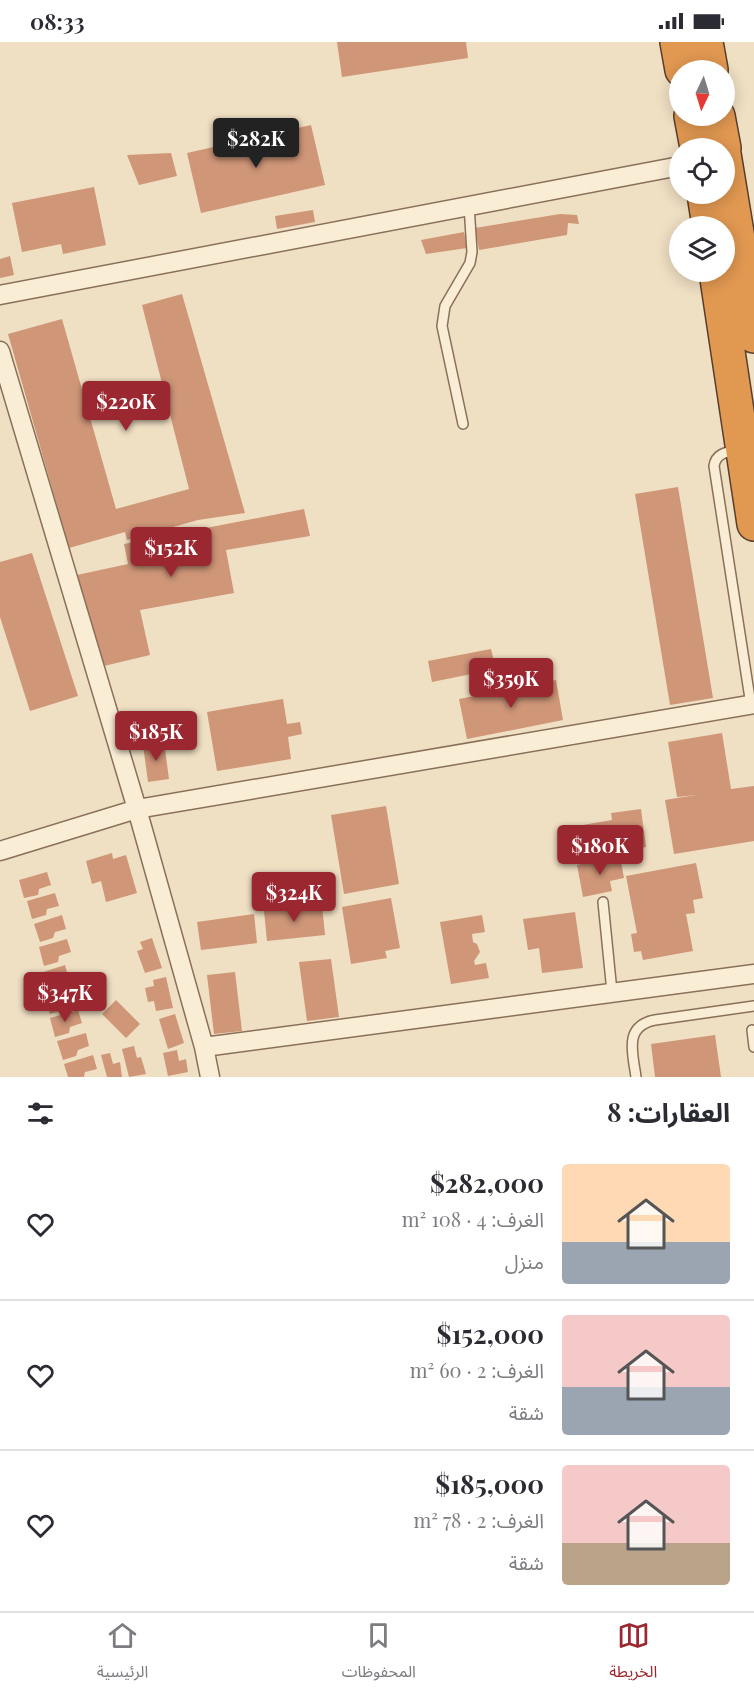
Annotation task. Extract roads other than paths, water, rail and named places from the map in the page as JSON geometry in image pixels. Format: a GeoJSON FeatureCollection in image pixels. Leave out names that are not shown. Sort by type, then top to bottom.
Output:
{"type":"FeatureCollection","features":[{"type":"Feature","properties":{"kind":"highway"},"geometry":{"type":"LineString","coordinates":[[677,42],[680,60]]}},
{"type":"Feature","properties":{"kind":"highway"},"geometry":{"type":"LineString","coordinates":[[706,42],[709,60]]}},
{"type":"Feature","properties":{"kind":"highway"},"geometry":{"type":"LineString","coordinates":[[732,204],[754,336]]}},
{"type":"Feature","properties":{"kind":"highway"},"geometry":{"type":"LineString","coordinates":[[718,282],[754,524]]}},
{"type":"Feature","properties":{"kind":"street"},"geometry":{"type":"LineString","coordinates":[[0,295],[669,168]]}},
{"type":"Feature","properties":{"kind":"street"},"geometry":{"type":"LineString","coordinates":[[0,351],[138,808],[204,1047],[210,1077]]}},
{"type":"Feature","properties":{"kind":"street"},"geometry":{"type":"LineString","coordinates":[[0,851],[138,808],[752,704]]}},
{"type":"Feature","properties":{"kind":"street"},"geometry":{"type":"LineString","coordinates":[[204,1047],[754,974]]}},
{"type":"Feature","properties":{"kind":"lane"},"geometry":{"type":"LineString","coordinates":[[463,424],[442,326],[445,306],[470,263],[472,252],[469,205]]}},
{"type":"Feature","properties":{"kind":"lane"},"geometry":{"type":"LineString","coordinates":[[743,449],[721,454],[717,457],[714,466],[752,704]]}},
{"type":"Feature","properties":{"kind":"lane"},"geometry":{"type":"LineString","coordinates":[[603,902],[612,993]]}},
{"type":"Feature","properties":{"kind":"lane"},"geometry":{"type":"LineString","coordinates":[[636,1077],[632,1041],[637,1029],[642,1025],[655,1020],[754,1006]]}},
{"type":"Feature","properties":{"kind":"lane"},"geometry":{"type":"LineString","coordinates":[[752,1030],[754,1047]]}}]}
